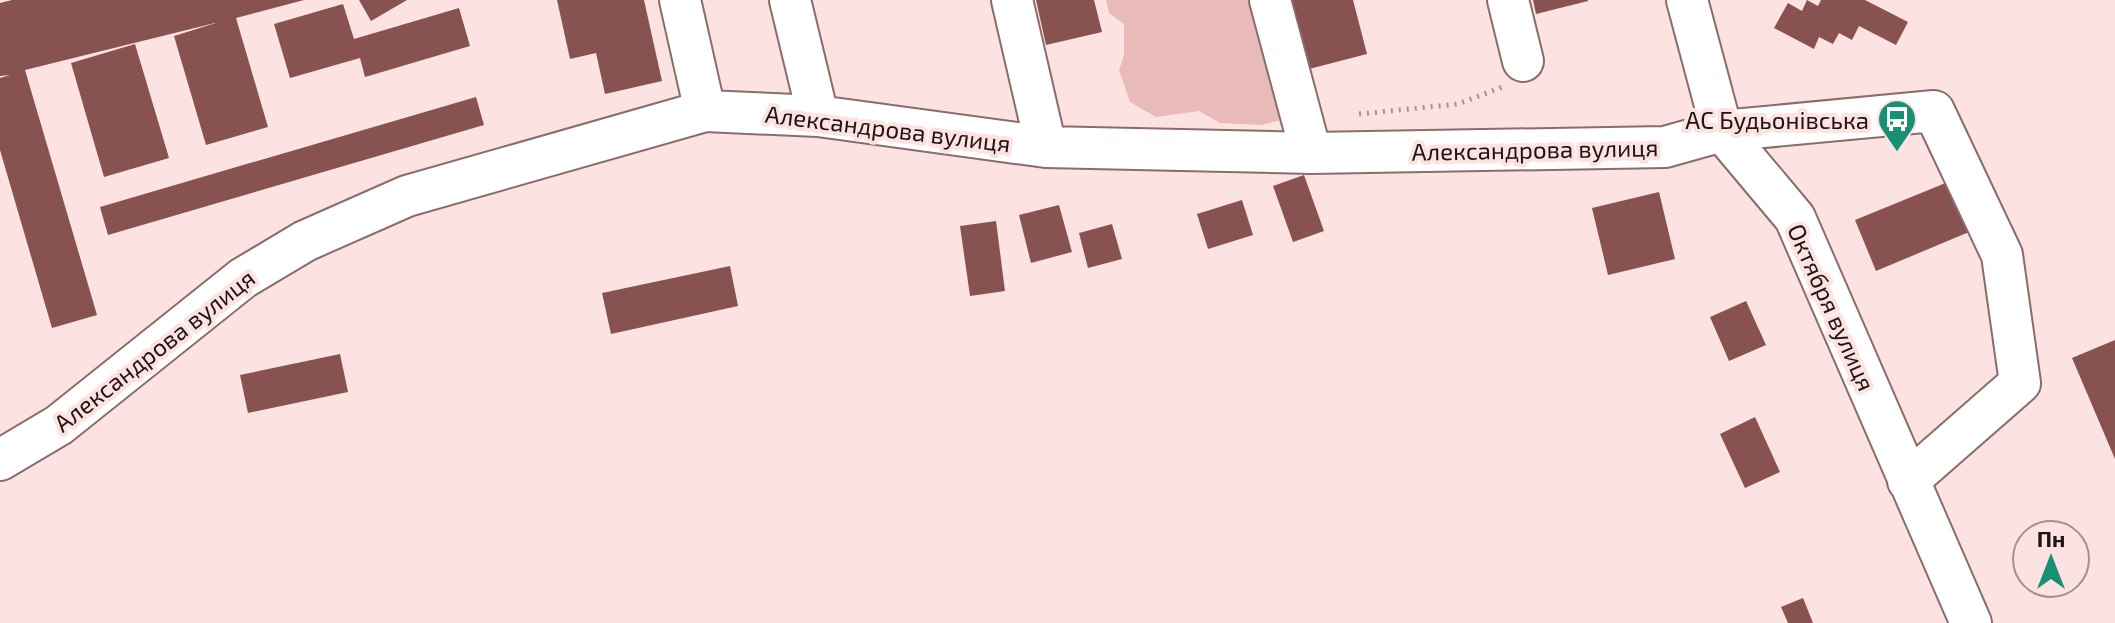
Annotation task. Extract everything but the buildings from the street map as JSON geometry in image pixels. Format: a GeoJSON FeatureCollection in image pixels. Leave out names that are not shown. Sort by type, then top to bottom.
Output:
{"type":"FeatureCollection","features":[{"type":"Feature","properties":{"kind":"street"},"geometry":{"type":"LineString","coordinates":[[680,0],[705,111]]}},
{"type":"Feature","properties":{"kind":"street"},"geometry":{"type":"LineString","coordinates":[[790,0],[818,116]]}},
{"type":"Feature","properties":{"kind":"street"},"geometry":{"type":"LineString","coordinates":[[1012,0],[1046,147]]}},
{"type":"Feature","properties":{"kind":"street"},"geometry":{"type":"LineString","coordinates":[[1270,0],[1307,137]]}},
{"type":"Feature","properties":{"kind":"street"},"geometry":{"type":"LineString","coordinates":[[1508,0],[1523,61]]}},
{"type":"Feature","properties":{"kind":"street","name":"Октября вулиця"},"geometry":{"type":"LineString","coordinates":[[1687,0],[1722,131],[1795,218],[1971,623]]}},
{"type":"Feature","properties":{"kind":"street","name":"Александрова вулиця"},"geometry":{"type":"LineString","coordinates":[[0,460],[59,425],[243,278],[305,241],[407,196],[705,111],[818,116],[1046,147],[1307,137],[1665,147],[1722,131],[1934,111],[2002,255],[2020,383],[1908,481]]}},
{"type":"Feature","properties":{"kind":"path"},"geometry":{"type":"LineString","coordinates":[[1307,137],[1458,104],[1499,90],[1522,71],[1523,61]]}},
{"type":"Feature","properties":{"kind":"shaded area"},"geometry":{"type":"Polygon","coordinates":[[[1106,0],[1266,0],[1284,119],[1261,125],[1220,123],[1199,111],[1156,117],[1130,102],[1119,70],[1124,55],[1124,24],[1109,13],[1106,0]]]}},
{"type":"Feature","properties":{"kind":"place","name":"АС Будьонівська"},"geometry":{"type":"Point","coordinates":[1897,153]}}]}
